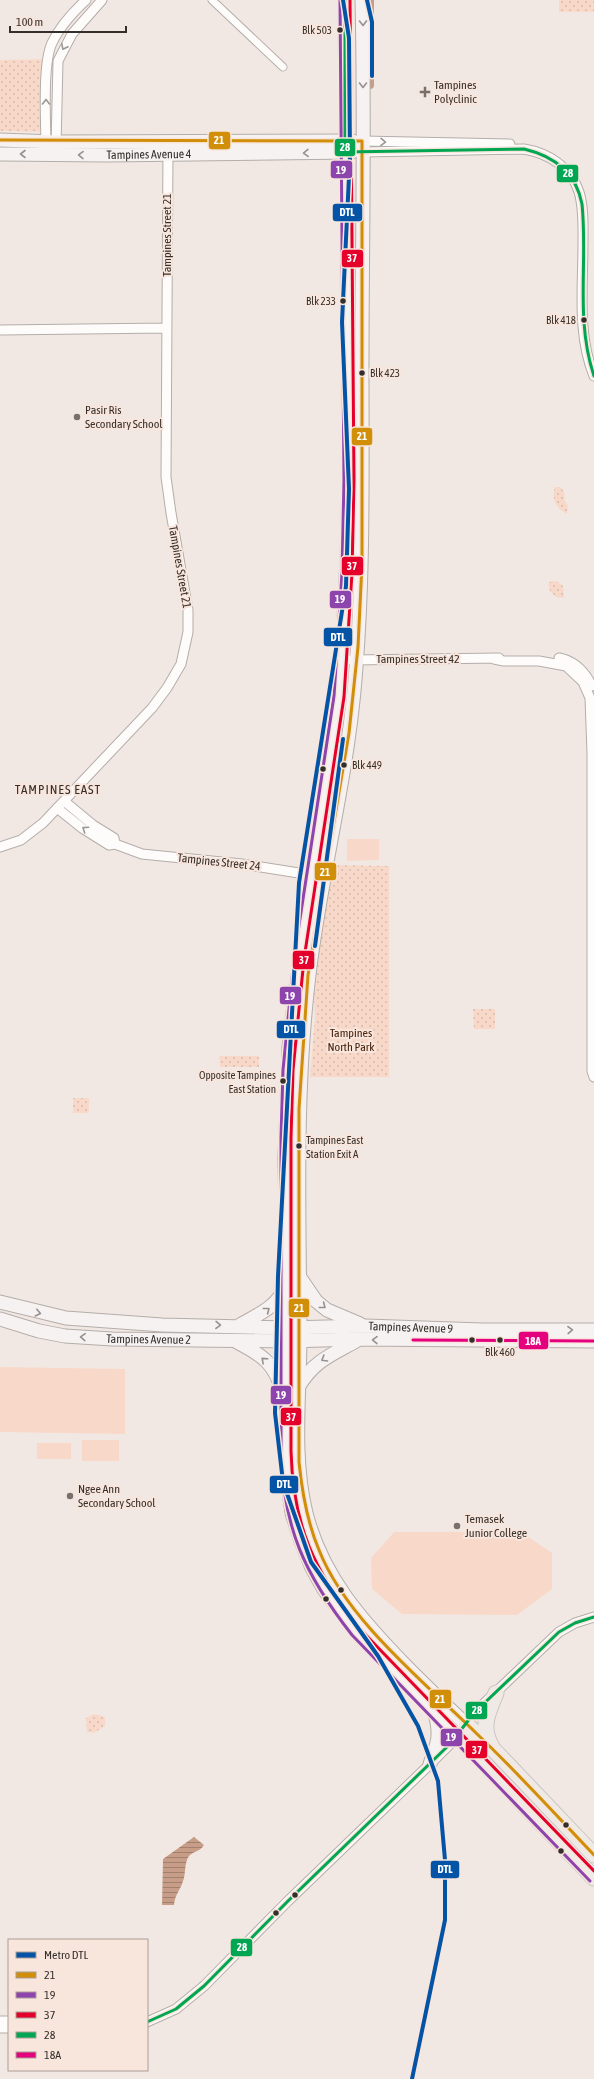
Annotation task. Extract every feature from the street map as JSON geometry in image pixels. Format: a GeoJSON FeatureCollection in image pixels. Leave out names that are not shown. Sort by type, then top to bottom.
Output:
{"type":"FeatureCollection","features":[{"type":"Feature","properties":{"kind":"main road"},"geometry":{"type":"LineString","coordinates":[[344,0],[348,526],[342,659],[317,876],[308,975],[299,1109],[299,1276],[294,1341],[299,1388],[299,1462],[302,1490],[312,1534],[325,1565],[344,1596],[364,1621],[594,1878]]}},
{"type":"Feature","properties":{"kind":"main road"},"geometry":{"type":"LineString","coordinates":[[294,1328],[287,1284],[285,1158],[289,1046],[297,972],[349,733],[357,660],[362,556],[362,0]]}},
{"type":"Feature","properties":{"kind":"main road","name":"Tampines Avenue 4"},"geometry":{"type":"LineString","coordinates":[[0,140],[51,148]]}},
{"type":"Feature","properties":{"kind":"main road","name":"Tampines Avenue 4"},"geometry":{"type":"LineString","coordinates":[[0,154],[51,148],[362,147]]}},
{"type":"Feature","properties":{"kind":"main road"},"geometry":{"type":"LineString","coordinates":[[299,1276],[316,1301],[327,1310],[366,1326]]}},
{"type":"Feature","properties":{"kind":"main road"},"geometry":{"type":"LineString","coordinates":[[238,1326],[258,1316],[279,1300],[287,1284]]}},
{"type":"Feature","properties":{"kind":"main road","name":"Tampines Avenue 2"},"geometry":{"type":"LineString","coordinates":[[2,1302],[66,1318],[162,1325],[294,1328]]}},
{"type":"Feature","properties":{"kind":"main road","name":"Tampines Avenue 2"},"geometry":{"type":"LineString","coordinates":[[3,1322],[66,1336],[112,1339],[294,1341]]}},
{"type":"Feature","properties":{"kind":"main road","name":"Tampines Avenue 9"},"geometry":{"type":"LineString","coordinates":[[294,1328],[366,1326],[482,1330],[594,1330]]}},
{"type":"Feature","properties":{"kind":"main road"},"geometry":{"type":"LineString","coordinates":[[299,1388],[307,1373],[317,1363],[358,1339]]}},
{"type":"Feature","properties":{"kind":"main road","name":"Tampines Avenue 9"},"geometry":{"type":"LineString","coordinates":[[294,1341],[358,1339],[594,1341]]}},
{"type":"Feature","properties":{"kind":"main road"},"geometry":{"type":"LineString","coordinates":[[236,1341],[264,1358],[275,1370],[287,1406]]}},
{"type":"Feature","properties":{"kind":"main road"},"geometry":{"type":"LineString","coordinates":[[294,1341],[287,1406],[286,1458],[292,1513],[312,1568],[323,1588],[356,1632],[434,1711],[494,1751]]}},
{"type":"Feature","properties":{"kind":"main road"},"geometry":{"type":"LineString","coordinates":[[496,1693],[486,1715],[485,1726],[487,1740],[494,1751],[594,1854]]}},
{"type":"Feature","properties":{"kind":"main road"},"geometry":{"type":"LineString","coordinates":[[430,1764],[438,1743],[440,1731],[434,1711]]}},
{"type":"Feature","properties":{"kind":"street"},"geometry":{"type":"LineString","coordinates":[[51,148],[48,56],[61,26],[86,0]]}},
{"type":"Feature","properties":{"kind":"street"},"geometry":{"type":"LineString","coordinates":[[51,148],[58,61],[72,34],[102,0]]}},
{"type":"Feature","properties":{"kind":"street"},"geometry":{"type":"LineString","coordinates":[[212,0],[283,67]]}},
{"type":"Feature","properties":{"kind":"street"},"geometry":{"type":"LineString","coordinates":[[61,26],[72,34]]}},
{"type":"Feature","properties":{"kind":"street"},"geometry":{"type":"LineString","coordinates":[[362,147],[524,144],[546,149],[557,155],[573,172],[586,200],[588,330],[594,359]]}},
{"type":"Feature","properties":{"kind":"street"},"geometry":{"type":"LineString","coordinates":[[362,147],[524,149],[545,154],[558,163],[576,185],[580,201],[583,234],[583,335],[586,354],[594,376]]}},
{"type":"Feature","properties":{"kind":"street","name":"Tampines Street 21"},"geometry":{"type":"LineString","coordinates":[[0,847],[22,840],[37,829],[64,801],[152,708],[176,674],[184,653],[188,632],[188,610],[166,477],[168,148]]}},
{"type":"Feature","properties":{"kind":"street"},"geometry":{"type":"LineString","coordinates":[[0,330],[166,328]]}},
{"type":"Feature","properties":{"kind":"street","name":"Tampines Street 42"},"geometry":{"type":"LineString","coordinates":[[342,659],[494,659],[538,656],[562,658],[573,663],[586,675],[594,693]]}},
{"type":"Feature","properties":{"kind":"street","name":"Tampines Street 42"},"geometry":{"type":"LineString","coordinates":[[494,659],[504,661],[538,661],[566,666],[579,677],[590,695],[592,716],[592,1071],[594,1077]]}},
{"type":"Feature","properties":{"kind":"street","name":"Tampines Street 24"},"geometry":{"type":"LineString","coordinates":[[64,801],[93,825],[114,838],[115,844]]}},
{"type":"Feature","properties":{"kind":"street","name":"Tampines Street 24"},"geometry":{"type":"LineString","coordinates":[[57,808],[84,829],[109,844],[115,844],[153,855],[242,864],[317,876]]}},
{"type":"Feature","properties":{"kind":"street"},"geometry":{"type":"LineString","coordinates":[[148,2022],[176,2009],[204,1986],[288,1901],[430,1764],[462,1730],[474,1713],[561,1630],[575,1623],[594,1617]]}},
{"type":"Feature","properties":{"kind":"green space"},"geometry":{"type":"Polygon","coordinates":[[[559,0],[594,0],[594,12],[559,12],[559,0]]]}},
{"type":"Feature","properties":{"kind":"green space"},"geometry":{"type":"Polygon","coordinates":[[[46,59],[44,132],[0,131],[0,60],[46,59]]]}},
{"type":"Feature","properties":{"kind":"green space"},"geometry":{"type":"Polygon","coordinates":[[[555,487],[560,487],[564,491],[565,502],[568,505],[567,514],[563,512],[555,503],[555,487]]]}},
{"type":"Feature","properties":{"kind":"green space"},"geometry":{"type":"Polygon","coordinates":[[[551,581],[556,581],[563,586],[564,598],[556,597],[550,591],[548,584],[551,581]]]}},
{"type":"Feature","properties":{"kind":"green space"},"geometry":{"type":"Polygon","coordinates":[[[347,839],[379,839],[379,860],[347,861],[347,839]]]}},
{"type":"Feature","properties":{"kind":"green space","name":"Tampines North Park"},"geometry":{"type":"Polygon","coordinates":[[[330,865],[389,866],[389,1077],[310,1077],[315,1017],[314,994],[330,865]]]}},
{"type":"Feature","properties":{"kind":"green space"},"geometry":{"type":"Polygon","coordinates":[[[473,1009],[495,1009],[495,1029],[474,1029],[473,1009]]]}},
{"type":"Feature","properties":{"kind":"green space"},"geometry":{"type":"Polygon","coordinates":[[[219,1056],[259,1056],[259,1067],[220,1067],[219,1056]]]}},
{"type":"Feature","properties":{"kind":"green space"},"geometry":{"type":"Polygon","coordinates":[[[73,1098],[89,1098],[89,1113],[73,1113],[73,1098]]]}},
{"type":"Feature","properties":{"kind":"green space"},"geometry":{"type":"Polygon","coordinates":[[[0,1367],[125,1369],[125,1434],[0,1432],[0,1367]]]}},
{"type":"Feature","properties":{"kind":"green space"},"geometry":{"type":"Polygon","coordinates":[[[82,1440],[119,1440],[119,1461],[82,1461],[82,1440]]]}},
{"type":"Feature","properties":{"kind":"green space"},"geometry":{"type":"Polygon","coordinates":[[[37,1443],[71,1443],[71,1459],[37,1459],[37,1443]]]}},
{"type":"Feature","properties":{"kind":"green space"},"geometry":{"type":"Polygon","coordinates":[[[394,1532],[521,1532],[552,1553],[552,1589],[517,1615],[402,1614],[372,1589],[371,1558],[394,1532]]]}},
{"type":"Feature","properties":{"kind":"green space"},"geometry":{"type":"Polygon","coordinates":[[[94,1714],[105,1717],[105,1726],[94,1733],[87,1732],[86,1718],[94,1714]]]}},
{"type":"Feature","properties":{"kind":"shaded area"},"geometry":{"type":"Polygon","coordinates":[[[194,1837],[204,1845],[201,1849],[191,1854],[187,1859],[184,1878],[175,1898],[174,1905],[162,1905],[163,1859],[194,1837]]]}},
{"type":"Feature","properties":{"kind":"waterway"},"geometry":{"type":"LineString","coordinates":[[370,0],[370,85]]}},
{"type":"Feature","properties":{"kind":"metro line","name":"DTL"},"geometry":{"type":"LineString","coordinates":[[343,0],[349,38],[350,156],[342,322],[349,489],[346,586],[299,883],[278,1276],[275,1413],[283,1482],[311,1562],[378,1656],[418,1726],[438,1781],[445,1860],[445,1920],[412,2079]]}},
{"type":"Feature","properties":{"kind":"metro line","name":"DTL"},"geometry":{"type":"LineString","coordinates":[[367,0],[372,22],[372,76]]}},
{"type":"Feature","properties":{"kind":"metro line","name":"DTL"},"geometry":{"type":"LineString","coordinates":[[315,946],[343,739]]}},
{"type":"Feature","properties":{"kind":"transit line","name":"19"},"geometry":{"type":"LineString","coordinates":[[340,0],[344,480],[342,573],[334,696],[294,958],[283,1070],[281,1138],[281,1451],[286,1504],[292,1527],[309,1571],[321,1592],[352,1635],[590,1881]]}},
{"type":"Feature","properties":{"kind":"transit line","name":"28"},"geometry":{"type":"LineString","coordinates":[[345,0],[345,152],[524,149],[535,152],[554,161],[575,183],[582,204],[584,247],[583,312],[588,355],[594,376]]}},
{"type":"Feature","properties":{"kind":"transit line","name":"37"},"geometry":{"type":"LineString","coordinates":[[350,0],[354,480],[352,573],[344,697],[304,959],[293,1070],[291,1138],[291,1451],[296,1502],[309,1546],[318,1567],[344,1608],[360,1629],[594,1871]]}},
{"type":"Feature","properties":{"kind":"transit line","name":"21"},"geometry":{"type":"LineString","coordinates":[[0,140],[362,141],[362,564],[358,647],[349,733],[308,975],[299,1109],[299,1462],[308,1518],[315,1539],[331,1576],[348,1601],[388,1648],[536,1793],[594,1855]]}},
{"type":"Feature","properties":{"kind":"transit line","name":"18A"},"geometry":{"type":"LineString","coordinates":[[413,1340],[594,1341]]}},
{"type":"Feature","properties":{"kind":"transit line","name":"28"},"geometry":{"type":"LineString","coordinates":[[148,2022],[176,2009],[204,1986],[288,1901],[450,1744],[474,1713],[559,1632],[575,1623],[594,1617]]}},
{"type":"Feature","properties":{"kind":"place","name":"Blk 503"},"geometry":{"type":"Point","coordinates":[340,30]}},
{"type":"Feature","properties":{"kind":"place","name":"Tampines Polyclinic"},"geometry":{"type":"Point","coordinates":[425,92]}},
{"type":"Feature","properties":{"kind":"place","name":"Blk 233"},"geometry":{"type":"Point","coordinates":[343,301]}},
{"type":"Feature","properties":{"kind":"place","name":"Blk 418"},"geometry":{"type":"Point","coordinates":[584,320]}},
{"type":"Feature","properties":{"kind":"place","name":"Blk 423"},"geometry":{"type":"Point","coordinates":[362,373]}},
{"type":"Feature","properties":{"kind":"place","name":"Pasir Ris Secondary School"},"geometry":{"type":"Point","coordinates":[77,417]}},
{"type":"Feature","properties":{"kind":"place","name":"Blk 449"},"geometry":{"type":"Point","coordinates":[344,765]}},
{"type":"Feature","properties":{"kind":"place","name":"Opposite Tampines East Station"},"geometry":{"type":"Point","coordinates":[283,1081]}},
{"type":"Feature","properties":{"kind":"place","name":"Tampines East Station Exit A"},"geometry":{"type":"Point","coordinates":[299,1146]}},
{"type":"Feature","properties":{"kind":"place","name":"Blk 460"},"geometry":{"type":"Point","coordinates":[500,1340]}},
{"type":"Feature","properties":{"kind":"place","name":"Ngee Ann Secondary School"},"geometry":{"type":"Point","coordinates":[70,1496]}},
{"type":"Feature","properties":{"kind":"place","name":"Temasek Junior College"},"geometry":{"type":"Point","coordinates":[457,1526]}},
{"type":"Feature","properties":{"kind":"district","name":"TAMPINES EAST"},"geometry":{"type":"Point","coordinates":[58,789]}}]}
